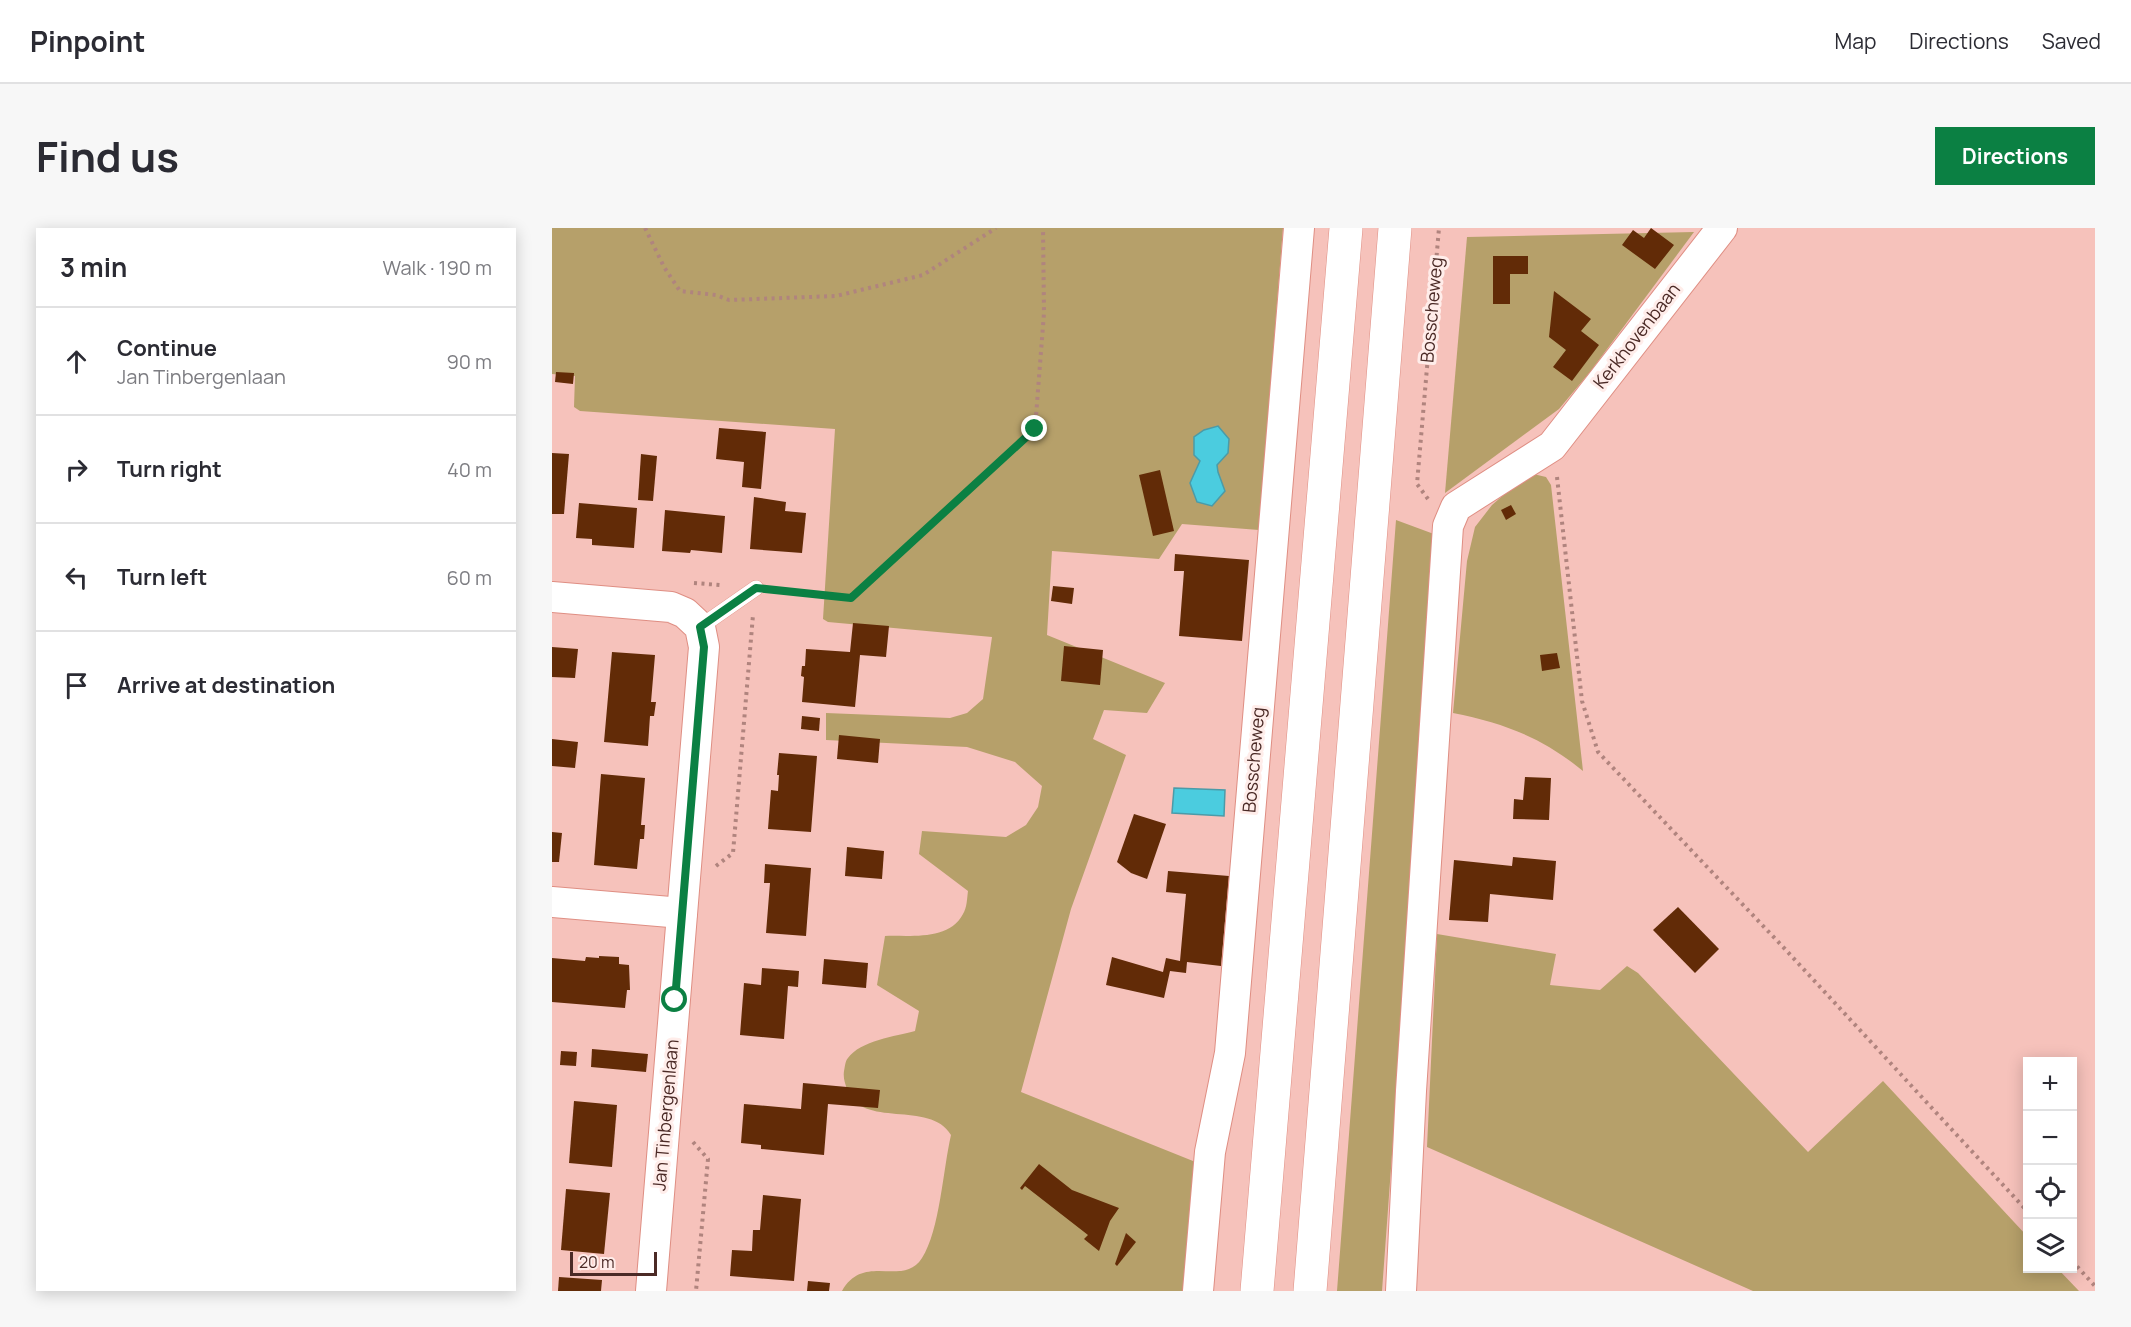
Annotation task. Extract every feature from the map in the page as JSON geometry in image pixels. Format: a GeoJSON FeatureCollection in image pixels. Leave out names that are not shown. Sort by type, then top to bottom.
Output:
{"type":"FeatureCollection","features":[{"type":"Feature","properties":{"kind":"main road"},"geometry":{"type":"LineString","coordinates":[[1257,1291],[1346,228]]}},
{"type":"Feature","properties":{"kind":"main road"},"geometry":{"type":"LineString","coordinates":[[1310,1291],[1395,228]]}},
{"type":"Feature","properties":{"kind":"street","name":"Bosscheweg"},"geometry":{"type":"LineString","coordinates":[[1198,1291],[1210,1152],[1230,1053],[1299,228]]}},
{"type":"Feature","properties":{"kind":"street","name":"Kerkhovenbaan"},"geometry":{"type":"LineString","coordinates":[[1552,446],[1722,228]]}},
{"type":"Feature","properties":{"kind":"street"},"geometry":{"type":"LineString","coordinates":[[1401,1291],[1411,1091],[1448,526],[1456,507],[1552,446]]}},
{"type":"Feature","properties":{"kind":"street"},"geometry":{"type":"LineString","coordinates":[[552,597],[671,608],[685,613],[700,627]]}},
{"type":"Feature","properties":{"kind":"street","name":"Jan Tinbergenlaan"},"geometry":{"type":"LineString","coordinates":[[651,1291],[704,647],[700,627]]}},
{"type":"Feature","properties":{"kind":"street"},"geometry":{"type":"LineString","coordinates":[[552,902],[682,913]]}},
{"type":"Feature","properties":{"kind":"lane"},"geometry":{"type":"LineString","coordinates":[[700,627],[756,588]]}},
{"type":"Feature","properties":{"kind":"path"},"geometry":{"type":"LineString","coordinates":[[645,228],[664,267],[680,291],[716,295],[729,300],[836,296],[923,275],[996,228]]}},
{"type":"Feature","properties":{"kind":"path"},"geometry":{"type":"LineString","coordinates":[[686,583],[851,598],[1035,429],[1044,313],[1043,228]]}},
{"type":"Feature","properties":{"kind":"path","name":"Bosscheweg"},"geometry":{"type":"LineString","coordinates":[[1439,228],[1417,484],[1448,526]]}},
{"type":"Feature","properties":{"kind":"path"},"geometry":{"type":"LineString","coordinates":[[1552,446],[1556,462],[1582,700],[1599,752],[2023,1207]]}},
{"type":"Feature","properties":{"kind":"path"},"geometry":{"type":"LineString","coordinates":[[710,871],[733,853],[756,588]]}},
{"type":"Feature","properties":{"kind":"path"},"geometry":{"type":"LineString","coordinates":[[686,1135],[708,1159],[696,1291]]}},
{"type":"Feature","properties":{"kind":"path"},"geometry":{"type":"LineString","coordinates":[[2077,1266],[2095,1286]]}},
{"type":"Feature","properties":{"kind":"shaded area"},"geometry":{"type":"Polygon","coordinates":[[[552,228],[1283,228],[1259,530],[1182,524],[1159,559],[1052,551],[1047,635],[1165,683],[1147,713],[1104,710],[1093,739],[1126,755],[1071,909],[1021,1092],[1198,1163],[1188,1291],[842,1291],[851,1280],[861,1274],[872,1271],[905,1270],[914,1266],[922,1258],[928,1246],[940,1199],[951,1135],[941,1124],[928,1118],[866,1108],[855,1101],[844,1080],[847,1059],[861,1047],[915,1031],[919,1011],[877,985],[885,936],[939,933],[957,923],[965,909],[968,891],[919,854],[922,831],[1006,837],[1026,825],[1038,807],[1042,786],[1015,762],[967,747],[826,740],[826,713],[950,718],[967,713],[983,699],[992,637],[828,622],[823,619],[835,429],[580,411],[574,407],[575,376],[552,374],[552,228]]]}},
{"type":"Feature","properties":{"kind":"shaded area"},"geometry":{"type":"Polygon","coordinates":[[[1694,232],[1590,372],[1559,409],[1445,493],[1467,237],[1694,232]]]}},
{"type":"Feature","properties":{"kind":"shaded area"},"geometry":{"type":"Polygon","coordinates":[[[1529,473],[1546,477],[1551,485],[1583,771],[1553,749],[1522,733],[1453,713],[1467,561],[1475,527],[1492,505],[1529,473]]]}},
{"type":"Feature","properties":{"kind":"shaded area"},"geometry":{"type":"Polygon","coordinates":[[[1396,520],[1442,537],[1382,1291],[1337,1291],[1396,520]]]}},
{"type":"Feature","properties":{"kind":"shaded area"},"geometry":{"type":"Polygon","coordinates":[[[1437,934],[1556,954],[1550,985],[1600,990],[1627,966],[1638,973],[1808,1152],[1883,1081],[2023,1232],[2023,1273],[2062,1273],[2079,1291],[1753,1291],[1427,1147],[1437,934]]]}},
{"type":"Feature","properties":{"kind":"water"},"geometry":{"type":"Polygon","coordinates":[[[1218,426],[1229,439],[1228,453],[1217,465],[1225,491],[1212,506],[1197,502],[1190,483],[1200,461],[1194,455],[1194,437],[1204,430],[1218,426]]]}},
{"type":"Feature","properties":{"kind":"water"},"geometry":{"type":"Polygon","coordinates":[[[1174,788],[1225,790],[1224,816],[1172,813],[1174,788]]]}},
{"type":"Feature","properties":{"kind":"building"},"geometry":{"type":"Polygon","coordinates":[[[1651,228],[1674,245],[1655,269],[1622,245],[1633,230],[1644,238],[1651,228]]]}},
{"type":"Feature","properties":{"kind":"building"},"geometry":{"type":"Polygon","coordinates":[[[1493,256],[1528,256],[1528,274],[1510,274],[1510,304],[1493,304],[1493,256]]]}},
{"type":"Feature","properties":{"kind":"building"},"geometry":{"type":"Polygon","coordinates":[[[1554,291],[1591,319],[1581,331],[1599,345],[1572,381],[1553,367],[1566,350],[1549,337],[1554,291]]]}},
{"type":"Feature","properties":{"kind":"building"},"geometry":{"type":"Polygon","coordinates":[[[556,372],[574,373],[573,384],[555,382],[556,372]]]}},
{"type":"Feature","properties":{"kind":"building"},"geometry":{"type":"Polygon","coordinates":[[[719,428],[766,432],[761,489],[742,487],[744,462],[716,459],[719,428]]]}},
{"type":"Feature","properties":{"kind":"building"},"geometry":{"type":"Polygon","coordinates":[[[552,453],[569,454],[564,514],[552,514],[552,453]]]}},
{"type":"Feature","properties":{"kind":"building"},"geometry":{"type":"Polygon","coordinates":[[[641,454],[657,456],[653,501],[638,500],[641,454]]]}},
{"type":"Feature","properties":{"kind":"building"},"geometry":{"type":"Polygon","coordinates":[[[1160,470],[1174,531],[1153,536],[1139,475],[1160,470]]]}},
{"type":"Feature","properties":{"kind":"building"},"geometry":{"type":"Polygon","coordinates":[[[754,497],[786,502],[785,511],[806,513],[802,553],[750,549],[754,497]]]}},
{"type":"Feature","properties":{"kind":"building"},"geometry":{"type":"Polygon","coordinates":[[[579,503],[637,508],[634,548],[592,545],[592,539],[576,538],[579,503]]]}},
{"type":"Feature","properties":{"kind":"building"},"geometry":{"type":"Polygon","coordinates":[[[1511,505],[1516,514],[1506,520],[1501,510],[1511,505]]]}},
{"type":"Feature","properties":{"kind":"building"},"geometry":{"type":"Polygon","coordinates":[[[665,510],[725,516],[722,553],[691,550],[690,553],[662,551],[665,510]]]}},
{"type":"Feature","properties":{"kind":"building"},"geometry":{"type":"Polygon","coordinates":[[[1175,554],[1249,560],[1242,641],[1179,636],[1184,571],[1174,571],[1175,554]]]}},
{"type":"Feature","properties":{"kind":"building"},"geometry":{"type":"Polygon","coordinates":[[[1053,586],[1074,588],[1072,604],[1051,601],[1053,586]]]}},
{"type":"Feature","properties":{"kind":"building"},"geometry":{"type":"Polygon","coordinates":[[[853,623],[889,626],[886,657],[860,655],[855,707],[802,702],[804,677],[801,676],[802,666],[805,666],[806,649],[850,652],[853,623]]]}},
{"type":"Feature","properties":{"kind":"building"},"geometry":{"type":"Polygon","coordinates":[[[1064,646],[1103,650],[1100,685],[1061,681],[1064,646]]]}},
{"type":"Feature","properties":{"kind":"building"},"geometry":{"type":"Polygon","coordinates":[[[552,647],[578,649],[575,678],[552,677],[552,647]]]}},
{"type":"Feature","properties":{"kind":"building"},"geometry":{"type":"Polygon","coordinates":[[[612,652],[655,655],[651,702],[656,702],[654,716],[650,716],[648,746],[604,742],[612,652]]]}},
{"type":"Feature","properties":{"kind":"building"},"geometry":{"type":"Polygon","coordinates":[[[1557,653],[1560,668],[1542,671],[1540,655],[1557,653]]]}},
{"type":"Feature","properties":{"kind":"building"},"geometry":{"type":"Polygon","coordinates":[[[802,716],[820,718],[819,731],[801,729],[802,716]]]}},
{"type":"Feature","properties":{"kind":"building"},"geometry":{"type":"Polygon","coordinates":[[[839,735],[880,739],[878,763],[837,759],[839,735]]]}},
{"type":"Feature","properties":{"kind":"building"},"geometry":{"type":"Polygon","coordinates":[[[552,739],[578,742],[575,768],[552,766],[552,739]]]}},
{"type":"Feature","properties":{"kind":"building"},"geometry":{"type":"Polygon","coordinates":[[[779,753],[817,756],[811,832],[768,829],[771,790],[778,791],[779,753]]]}},
{"type":"Feature","properties":{"kind":"building"},"geometry":{"type":"Polygon","coordinates":[[[601,774],[645,778],[641,825],[645,825],[644,839],[640,839],[637,869],[594,865],[601,774]]]}},
{"type":"Feature","properties":{"kind":"building"},"geometry":{"type":"Polygon","coordinates":[[[1525,777],[1551,778],[1549,820],[1513,819],[1514,799],[1523,800],[1525,777]]]}},
{"type":"Feature","properties":{"kind":"building"},"geometry":{"type":"Polygon","coordinates":[[[1134,814],[1166,824],[1147,879],[1131,873],[1117,862],[1134,814]]]}},
{"type":"Feature","properties":{"kind":"building"},"geometry":{"type":"Polygon","coordinates":[[[552,832],[562,833],[559,862],[552,862],[552,832]]]}},
{"type":"Feature","properties":{"kind":"building"},"geometry":{"type":"Polygon","coordinates":[[[847,847],[884,851],[882,879],[845,876],[847,847]]]}},
{"type":"Feature","properties":{"kind":"building"},"geometry":{"type":"Polygon","coordinates":[[[1513,857],[1556,861],[1553,900],[1490,894],[1488,922],[1449,920],[1454,860],[1512,866],[1513,857]]]}},
{"type":"Feature","properties":{"kind":"building"},"geometry":{"type":"Polygon","coordinates":[[[765,864],[811,868],[806,936],[766,933],[770,883],[764,883],[765,864]]]}},
{"type":"Feature","properties":{"kind":"building"},"geometry":{"type":"Polygon","coordinates":[[[1168,871],[1229,876],[1221,966],[1187,962],[1186,973],[1170,971],[1164,998],[1106,985],[1112,957],[1163,972],[1166,958],[1180,961],[1186,894],[1166,892],[1168,871]]]}},
{"type":"Feature","properties":{"kind":"building"},"geometry":{"type":"Polygon","coordinates":[[[1678,907],[1719,949],[1695,973],[1653,930],[1678,907]]]}},
{"type":"Feature","properties":{"kind":"building"},"geometry":{"type":"Polygon","coordinates":[[[599,956],[619,957],[619,964],[629,965],[630,990],[627,990],[625,1008],[552,1002],[552,958],[585,961],[586,957],[599,958],[599,956]]]}},
{"type":"Feature","properties":{"kind":"building"},"geometry":{"type":"Polygon","coordinates":[[[824,959],[868,963],[866,988],[822,984],[824,959]]]}},
{"type":"Feature","properties":{"kind":"building"},"geometry":{"type":"Polygon","coordinates":[[[762,968],[799,971],[798,987],[788,986],[784,1039],[740,1035],[744,983],[761,985],[762,968]]]}},
{"type":"Feature","properties":{"kind":"building"},"geometry":{"type":"Polygon","coordinates":[[[592,1049],[648,1054],[646,1072],[591,1067],[592,1049]]]}},
{"type":"Feature","properties":{"kind":"building"},"geometry":{"type":"Polygon","coordinates":[[[561,1051],[577,1052],[576,1066],[560,1065],[561,1051]]]}},
{"type":"Feature","properties":{"kind":"building"},"geometry":{"type":"Polygon","coordinates":[[[803,1083],[880,1090],[878,1108],[828,1104],[824,1155],[761,1149],[761,1145],[741,1143],[744,1104],[801,1109],[803,1083]]]}},
{"type":"Feature","properties":{"kind":"building"},"geometry":{"type":"Polygon","coordinates":[[[574,1101],[617,1105],[612,1167],[569,1163],[574,1101]]]}},
{"type":"Feature","properties":{"kind":"building"},"geometry":{"type":"Polygon","coordinates":[[[1039,1164],[1072,1190],[1119,1208],[1110,1221],[1099,1251],[1084,1239],[1088,1235],[1025,1186],[1022,1190],[1020,1188],[1039,1164]]]}},
{"type":"Feature","properties":{"kind":"building"},"geometry":{"type":"Polygon","coordinates":[[[566,1189],[610,1193],[604,1254],[561,1250],[566,1189]]]}},
{"type":"Feature","properties":{"kind":"building"},"geometry":{"type":"Polygon","coordinates":[[[763,1195],[801,1199],[794,1281],[730,1276],[732,1250],[752,1251],[753,1230],[760,1230],[763,1195]]]}},
{"type":"Feature","properties":{"kind":"building"},"geometry":{"type":"Polygon","coordinates":[[[1126,1233],[1136,1242],[1117,1266],[1115,1264],[1126,1233]]]}},
{"type":"Feature","properties":{"kind":"building"},"geometry":{"type":"Polygon","coordinates":[[[559,1277],[602,1280],[601,1291],[558,1291],[559,1277]]]}},
{"type":"Feature","properties":{"kind":"building"},"geometry":{"type":"Polygon","coordinates":[[[808,1281],[830,1283],[829,1291],[807,1291],[808,1281]]]}},
{"type":"Feature","properties":{"kind":"route"},"geometry":{"type":"LineString","coordinates":[[675,1000],[704,647],[700,627],[756,588],[851,598],[1035,429]]}}]}
